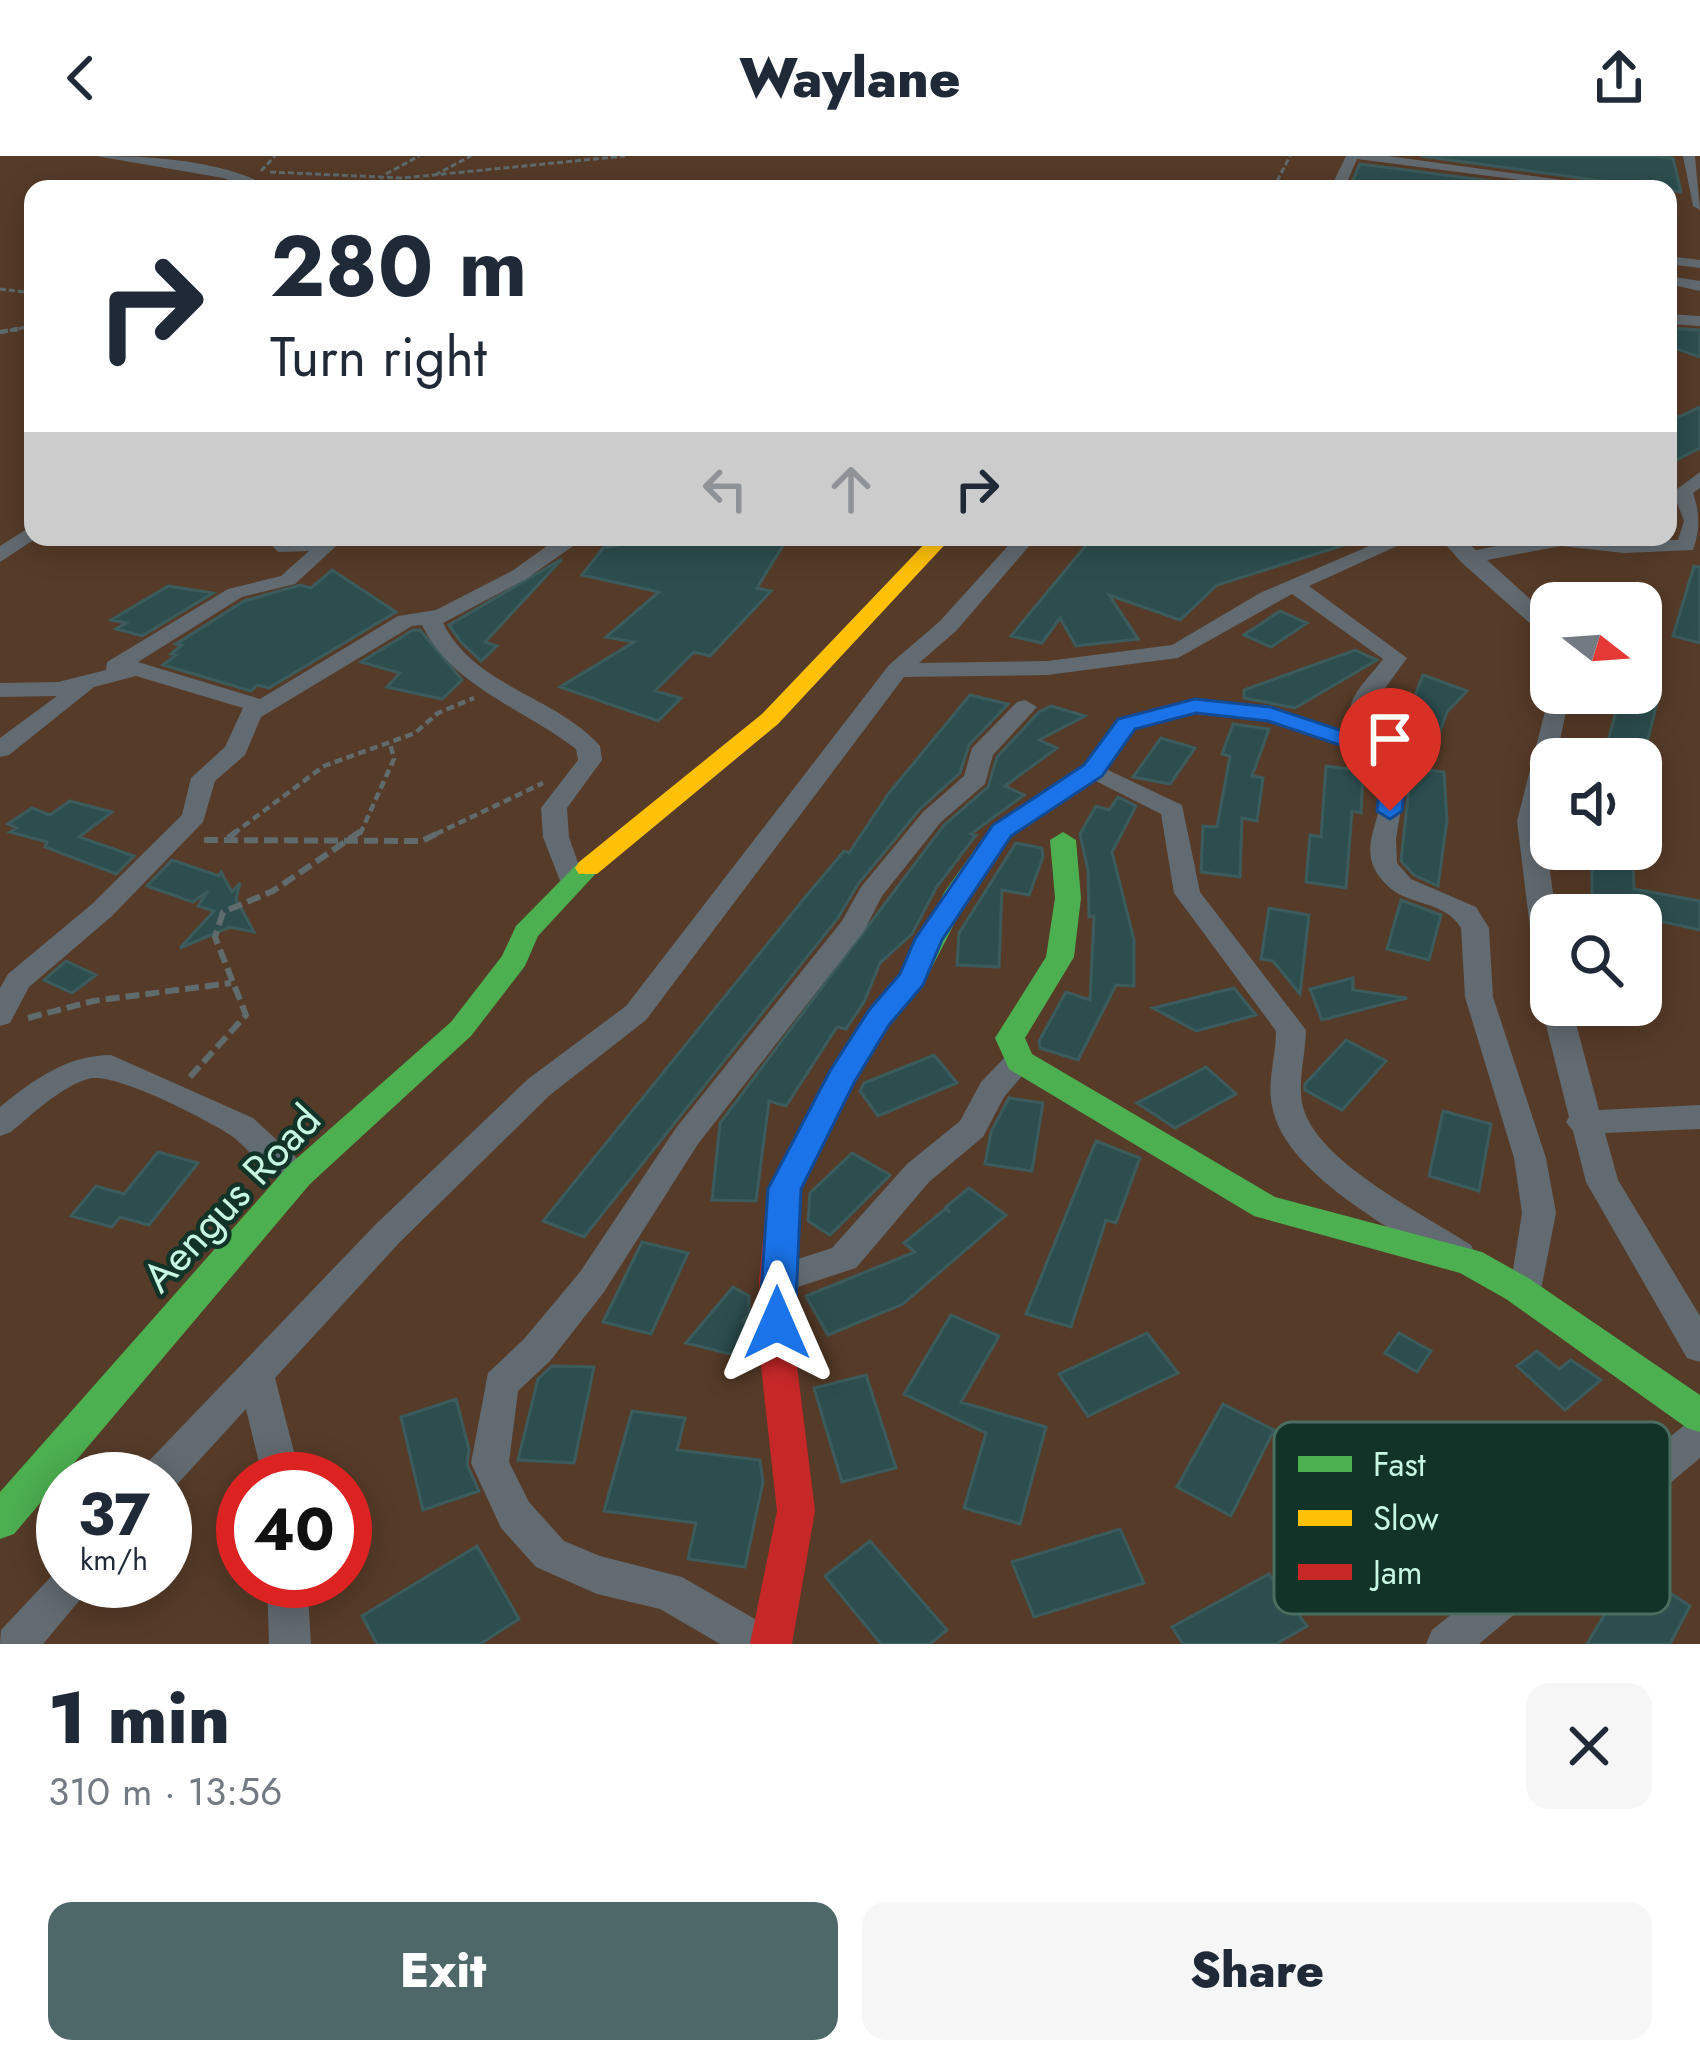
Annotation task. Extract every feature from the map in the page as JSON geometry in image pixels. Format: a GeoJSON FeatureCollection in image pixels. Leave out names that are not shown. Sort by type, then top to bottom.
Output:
{"type":"FeatureCollection","features":[{"type":"Feature","properties":{"kind":"street"},"geometry":{"type":"LineString","coordinates":[[102,156],[241,180]]}},
{"type":"Feature","properties":{"kind":"street"},"geometry":{"type":"LineString","coordinates":[[1355,156],[1548,180]]}},
{"type":"Feature","properties":{"kind":"street"},"geometry":{"type":"LineString","coordinates":[[1689,156],[1696,200]]}},
{"type":"Feature","properties":{"kind":"street"},"geometry":{"type":"LineString","coordinates":[[1677,545],[1686,546],[1694,521],[1683,492],[1700,478]]}},
{"type":"Feature","properties":{"kind":"street"},"geometry":{"type":"LineString","coordinates":[[0,556],[24,538]]}},
{"type":"Feature","properties":{"kind":"street"},"geometry":{"type":"LineString","coordinates":[[0,750],[98,678],[236,593],[288,580],[327,546]]}},
{"type":"Feature","properties":{"kind":"street"},"geometry":{"type":"LineString","coordinates":[[9,1018],[9,983],[102,910],[199,809],[203,778],[236,750],[247,720],[406,622],[436,616],[519,575],[559,546]]}},
{"type":"Feature","properties":{"kind":"street","name":"Aengus Road"},"geometry":{"type":"LineString","coordinates":[[0,1521],[299,1175],[461,1029],[515,959],[526,932],[571,880],[642,829],[770,718],[933,546]]}},
{"type":"Feature","properties":{"kind":"street"},"geometry":{"type":"LineString","coordinates":[[182,1452],[388,1233],[539,1087],[636,1013],[897,670],[948,626],[1019,546]]}},
{"type":"Feature","properties":{"kind":"street"},"geometry":{"type":"LineString","coordinates":[[897,670],[1048,668],[1178,651],[1295,586],[1386,546]]}},
{"type":"Feature","properties":{"kind":"street"},"geometry":{"type":"LineString","coordinates":[[1457,546],[1530,612]]}},
{"type":"Feature","properties":{"kind":"street"},"geometry":{"type":"LineString","coordinates":[[1468,558],[1527,546]]}},
{"type":"Feature","properties":{"kind":"street"},"geometry":{"type":"LineString","coordinates":[[1295,586],[1396,658],[1364,702],[1362,717],[1393,785],[1383,838],[1384,864],[1395,880],[1466,913],[1475,928],[1479,998],[1529,1158],[1539,1213],[1526,1294]]}},
{"type":"Feature","properties":{"kind":"street"},"geometry":{"type":"LineString","coordinates":[[436,616],[431,627],[440,638],[499,691],[588,746],[590,760],[554,808],[556,837],[571,880]]}},
{"type":"Feature","properties":{"kind":"street"},"geometry":{"type":"LineString","coordinates":[[0,690],[58,689],[149,670],[263,707]]}},
{"type":"Feature","properties":{"kind":"street"},"geometry":{"type":"LineString","coordinates":[[759,1644],[668,1591],[597,1574],[550,1554],[515,1515],[490,1463],[501,1384],[537,1350],[592,1282],[687,1136],[854,925],[870,893],[905,849],[976,779],[980,753],[1025,706]]}},
{"type":"Feature","properties":{"kind":"street"},"geometry":{"type":"LineString","coordinates":[[771,1644],[796,1511],[778,1366],[776,1280],[784,1189],[879,1017],[913,978],[929,939],[1002,830],[1093,770],[1126,724],[1195,706],[1270,714],[1377,750]]}},
{"type":"Feature","properties":{"kind":"street"},"geometry":{"type":"LineString","coordinates":[[1539,894],[1530,821],[1554,714]]}},
{"type":"Feature","properties":{"kind":"street"},"geometry":{"type":"LineString","coordinates":[[1093,770],[1173,810],[1187,893],[1291,1030],[1287,1109],[1296,1130],[1317,1156],[1700,1416]]}},
{"type":"Feature","properties":{"kind":"street"},"geometry":{"type":"LineString","coordinates":[[1063,840],[1069,887],[1060,958],[1043,991],[1019,1014],[1010,1038],[1020,1061],[1266,1207],[1470,1262]]}},
{"type":"Feature","properties":{"kind":"street"},"geometry":{"type":"LineString","coordinates":[[1561,1026],[1582,1122],[1602,1182],[1700,1347]]}},
{"type":"Feature","properties":{"kind":"street"},"geometry":{"type":"LineString","coordinates":[[776,1280],[844,1258],[918,1174],[972,1129],[992,1090],[1020,1061]]}},
{"type":"Feature","properties":{"kind":"street"},"geometry":{"type":"LineString","coordinates":[[0,1124],[55,1083],[95,1064],[132,1071],[242,1126],[265,1143],[284,1168],[299,1175]]}},
{"type":"Feature","properties":{"kind":"street"},"geometry":{"type":"LineString","coordinates":[[1582,1122],[1700,1117]]}},
{"type":"Feature","properties":{"kind":"street"},"geometry":{"type":"LineString","coordinates":[[255,1372],[275,1452]]}},
{"type":"Feature","properties":{"kind":"street"},"geometry":{"type":"LineString","coordinates":[[1670,1460],[1700,1435]]}},
{"type":"Feature","properties":{"kind":"street"},"geometry":{"type":"LineString","coordinates":[[16,1644],[47,1608]]}},
{"type":"Feature","properties":{"kind":"street"},"geometry":{"type":"LineString","coordinates":[[288,1608],[290,1644]]}},
{"type":"Feature","properties":{"kind":"street"},"geometry":{"type":"LineString","coordinates":[[1447,1644],[1483,1614]]}},
{"type":"Feature","properties":{"kind":"path"},"geometry":{"type":"LineString","coordinates":[[376,177],[419,156]]}},
{"type":"Feature","properties":{"kind":"path"},"geometry":{"type":"LineString","coordinates":[[432,176],[470,156]]}},
{"type":"Feature","properties":{"kind":"path"},"geometry":{"type":"LineString","coordinates":[[260,172],[432,176],[625,156]]}},
{"type":"Feature","properties":{"kind":"path"},"geometry":{"type":"LineString","coordinates":[[383,180],[387,177]]}},
{"type":"Feature","properties":{"kind":"path"},"geometry":{"type":"LineString","coordinates":[[225,840],[324,766],[416,733],[438,713],[499,691]]}},
{"type":"Feature","properties":{"kind":"path"},"geometry":{"type":"LineString","coordinates":[[175,1093],[246,1015],[215,937],[223,912],[273,891],[302,867],[358,838],[394,759],[390,743]]}},
{"type":"Feature","properties":{"kind":"path"},"geometry":{"type":"LineString","coordinates":[[170,840],[422,841],[526,787],[579,776]]}},
{"type":"Feature","properties":{"kind":"path"},"geometry":{"type":"LineString","coordinates":[[9,1018],[93,1001],[231,983]]}},
{"type":"Feature","properties":{"kind":"shaded area"},"geometry":{"type":"Polygon","coordinates":[[[0,156],[1700,156],[1700,1644],[0,1644],[0,156]]]}},
{"type":"Feature","properties":{"kind":"building"},"geometry":{"type":"Polygon","coordinates":[[[1421,156],[1673,158],[1681,192],[1677,191],[1677,180],[1594,180],[1421,156]]]}},
{"type":"Feature","properties":{"kind":"building"},"geometry":{"type":"Polygon","coordinates":[[[1360,164],[1484,180],[1353,180],[1360,164]]]}},
{"type":"Feature","properties":{"kind":"building"},"geometry":{"type":"Polygon","coordinates":[[[1677,329],[1700,330],[1700,357],[1677,349],[1677,329]]]}},
{"type":"Feature","properties":{"kind":"building"},"geometry":{"type":"Polygon","coordinates":[[[1700,407],[1700,448],[1677,460],[1677,418],[1700,407]]]}},
{"type":"Feature","properties":{"kind":"building"},"geometry":{"type":"Polygon","coordinates":[[[783,546],[757,588],[771,591],[710,656],[694,652],[655,691],[681,698],[658,721],[560,687],[634,642],[606,637],[659,592],[582,575],[603,548],[783,546]]]}},
{"type":"Feature","properties":{"kind":"building"},"geometry":{"type":"Polygon","coordinates":[[[1086,546],[1341,546],[1217,585],[1180,620],[1109,595],[1138,639],[1076,646],[1060,618],[1042,643],[1011,636],[1086,546]]]}},
{"type":"Feature","properties":{"kind":"building"},"geometry":{"type":"Polygon","coordinates":[[[562,559],[485,642],[497,646],[481,661],[449,625],[562,559]]]}},
{"type":"Feature","properties":{"kind":"building"},"geometry":{"type":"Polygon","coordinates":[[[1694,566],[1700,567],[1700,643],[1673,636],[1694,566]]]}},
{"type":"Feature","properties":{"kind":"building"},"geometry":{"type":"Polygon","coordinates":[[[332,570],[396,612],[269,688],[257,685],[251,691],[163,665],[182,645],[176,644],[244,601],[300,585],[311,588],[332,570]]]}},
{"type":"Feature","properties":{"kind":"building"},"geometry":{"type":"Polygon","coordinates":[[[168,586],[213,593],[142,636],[116,629],[126,623],[111,620],[168,586]]]}},
{"type":"Feature","properties":{"kind":"building"},"geometry":{"type":"Polygon","coordinates":[[[1280,611],[1307,623],[1271,647],[1244,635],[1280,611]]]}},
{"type":"Feature","properties":{"kind":"building"},"geometry":{"type":"Polygon","coordinates":[[[420,630],[462,680],[442,699],[387,687],[400,673],[361,662],[420,630]]]}},
{"type":"Feature","properties":{"kind":"building"},"geometry":{"type":"Polygon","coordinates":[[[1355,650],[1377,660],[1295,708],[1244,698],[1244,690],[1355,650]]]}},
{"type":"Feature","properties":{"kind":"building"},"geometry":{"type":"Polygon","coordinates":[[[1423,675],[1467,691],[1447,712],[1426,770],[1444,772],[1447,820],[1438,886],[1414,875],[1401,861],[1409,786],[1405,722],[1423,675]]]}},
{"type":"Feature","properties":{"kind":"building"},"geometry":{"type":"Polygon","coordinates":[[[970,695],[1008,704],[969,745],[960,773],[920,809],[858,884],[838,918],[584,1237],[543,1221],[807,895],[844,851],[849,853],[889,793],[970,695]]]}},
{"type":"Feature","properties":{"kind":"building"},"geometry":{"type":"Polygon","coordinates":[[[1051,706],[1085,716],[1039,740],[1057,748],[1005,786],[1024,795],[971,834],[976,835],[936,888],[912,934],[880,963],[864,1002],[846,1029],[837,1027],[786,1106],[769,1101],[756,1201],[712,1200],[720,1123],[944,825],[988,787],[997,757],[1039,712],[1051,706]]]}},
{"type":"Feature","properties":{"kind":"building"},"geometry":{"type":"Polygon","coordinates":[[[1615,714],[1654,714],[1648,738],[1609,738],[1615,714]]]}},
{"type":"Feature","properties":{"kind":"building"},"geometry":{"type":"Polygon","coordinates":[[[1233,724],[1269,729],[1252,776],[1263,778],[1257,821],[1242,818],[1240,877],[1201,872],[1203,826],[1217,827],[1230,756],[1222,754],[1233,724]]]}},
{"type":"Feature","properties":{"kind":"building"},"geometry":{"type":"Polygon","coordinates":[[[1161,738],[1195,748],[1170,784],[1133,777],[1161,738]]]}},
{"type":"Feature","properties":{"kind":"building"},"geometry":{"type":"Polygon","coordinates":[[[1326,766],[1363,771],[1361,813],[1352,811],[1346,888],[1306,882],[1310,835],[1321,837],[1326,766]]]}},
{"type":"Feature","properties":{"kind":"building"},"geometry":{"type":"Polygon","coordinates":[[[1118,797],[1136,806],[1112,852],[1134,940],[1134,986],[1116,985],[1078,1060],[1040,1048],[1039,1041],[1066,992],[1090,1000],[1094,916],[1089,917],[1088,871],[1080,834],[1096,806],[1109,810],[1118,797]]]}},
{"type":"Feature","properties":{"kind":"building"},"geometry":{"type":"Polygon","coordinates":[[[70,801],[112,812],[79,837],[134,856],[116,874],[45,847],[47,842],[10,832],[17,828],[8,824],[32,808],[50,815],[70,801]]]}},
{"type":"Feature","properties":{"kind":"building"},"geometry":{"type":"Polygon","coordinates":[[[1016,843],[1042,848],[1043,857],[1029,895],[1002,890],[999,967],[957,965],[959,933],[1016,843]]]}},
{"type":"Feature","properties":{"kind":"building"},"geometry":{"type":"Polygon","coordinates":[[[172,860],[219,876],[221,872],[232,892],[240,883],[236,899],[254,932],[230,927],[180,948],[214,911],[198,906],[208,891],[193,902],[147,886],[172,860]]]}},
{"type":"Feature","properties":{"kind":"building"},"geometry":{"type":"Polygon","coordinates":[[[1592,870],[1633,870],[1634,889],[1662,894],[1592,894],[1592,870]]]}},
{"type":"Feature","properties":{"kind":"building"},"geometry":{"type":"Polygon","coordinates":[[[1662,894],[1700,901],[1700,930],[1662,922],[1662,894]]]}},
{"type":"Feature","properties":{"kind":"building"},"geometry":{"type":"Polygon","coordinates":[[[1401,900],[1441,915],[1429,960],[1387,949],[1401,900]]]}},
{"type":"Feature","properties":{"kind":"building"},"geometry":{"type":"Polygon","coordinates":[[[1269,908],[1309,915],[1300,994],[1273,961],[1261,959],[1269,908]]]}},
{"type":"Feature","properties":{"kind":"building"},"geometry":{"type":"Polygon","coordinates":[[[66,961],[96,975],[72,993],[44,980],[66,961]]]}},
{"type":"Feature","properties":{"kind":"building"},"geometry":{"type":"Polygon","coordinates":[[[1353,978],[1353,990],[1407,998],[1322,1020],[1310,989],[1353,978]]]}},
{"type":"Feature","properties":{"kind":"building"},"geometry":{"type":"Polygon","coordinates":[[[1234,988],[1256,1015],[1196,1031],[1153,1008],[1234,988]]]}},
{"type":"Feature","properties":{"kind":"building"},"geometry":{"type":"Polygon","coordinates":[[[1346,1040],[1386,1061],[1342,1110],[1305,1090],[1305,1084],[1346,1040]]]}},
{"type":"Feature","properties":{"kind":"building"},"geometry":{"type":"Polygon","coordinates":[[[934,1055],[957,1083],[878,1116],[860,1091],[864,1083],[934,1055]]]}},
{"type":"Feature","properties":{"kind":"building"},"geometry":{"type":"Polygon","coordinates":[[[1206,1067],[1236,1094],[1175,1128],[1137,1103],[1206,1067]]]}},
{"type":"Feature","properties":{"kind":"building"},"geometry":{"type":"Polygon","coordinates":[[[1009,1098],[1043,1103],[1032,1171],[985,1164],[991,1132],[1009,1098]]]}},
{"type":"Feature","properties":{"kind":"building"},"geometry":{"type":"Polygon","coordinates":[[[1443,1111],[1491,1124],[1479,1191],[1429,1176],[1443,1111]]]}},
{"type":"Feature","properties":{"kind":"building"},"geometry":{"type":"Polygon","coordinates":[[[1096,1141],[1140,1158],[1116,1223],[1106,1220],[1071,1327],[1026,1314],[1096,1141]]]}},
{"type":"Feature","properties":{"kind":"building"},"geometry":{"type":"Polygon","coordinates":[[[158,1152],[198,1163],[149,1225],[120,1217],[112,1227],[71,1216],[96,1186],[124,1194],[158,1152]]]}},
{"type":"Feature","properties":{"kind":"building"},"geometry":{"type":"Polygon","coordinates":[[[852,1153],[890,1175],[830,1235],[808,1221],[810,1193],[852,1153]]]}},
{"type":"Feature","properties":{"kind":"building"},"geometry":{"type":"Polygon","coordinates":[[[969,1188],[1006,1215],[903,1304],[828,1335],[806,1296],[915,1252],[904,1243],[945,1209],[950,1212],[946,1207],[969,1188]]]}},
{"type":"Feature","properties":{"kind":"building"},"geometry":{"type":"Polygon","coordinates":[[[642,1242],[688,1253],[651,1334],[603,1322],[642,1242]]]}},
{"type":"Feature","properties":{"kind":"building"},"geometry":{"type":"Polygon","coordinates":[[[733,1287],[749,1296],[749,1314],[742,1322],[749,1319],[750,1341],[738,1356],[686,1343],[733,1287]]]}},
{"type":"Feature","properties":{"kind":"building"},"geometry":{"type":"Polygon","coordinates":[[[951,1315],[999,1336],[961,1402],[1046,1427],[1020,1524],[964,1508],[986,1433],[904,1394],[951,1315]]]}},
{"type":"Feature","properties":{"kind":"building"},"geometry":{"type":"Polygon","coordinates":[[[1147,1333],[1178,1373],[1088,1416],[1059,1374],[1147,1333]]]}},
{"type":"Feature","properties":{"kind":"building"},"geometry":{"type":"Polygon","coordinates":[[[1399,1333],[1431,1351],[1417,1372],[1385,1353],[1399,1333]]]}},
{"type":"Feature","properties":{"kind":"building"},"geometry":{"type":"Polygon","coordinates":[[[1537,1351],[1559,1369],[1571,1360],[1601,1380],[1565,1410],[1517,1366],[1537,1351]]]}},
{"type":"Feature","properties":{"kind":"building"},"geometry":{"type":"Polygon","coordinates":[[[552,1366],[594,1367],[574,1463],[518,1460],[538,1379],[552,1366]]]}},
{"type":"Feature","properties":{"kind":"building"},"geometry":{"type":"Polygon","coordinates":[[[866,1375],[896,1468],[842,1482],[814,1388],[866,1375]]]}},
{"type":"Feature","properties":{"kind":"building"},"geometry":{"type":"Polygon","coordinates":[[[456,1399],[469,1449],[467,1465],[479,1491],[423,1510],[401,1417],[456,1399]]]}},
{"type":"Feature","properties":{"kind":"building"},"geometry":{"type":"Polygon","coordinates":[[[1223,1404],[1274,1430],[1231,1516],[1177,1487],[1223,1404]]]}},
{"type":"Feature","properties":{"kind":"building"},"geometry":{"type":"Polygon","coordinates":[[[632,1411],[685,1418],[677,1450],[760,1460],[763,1482],[745,1567],[688,1559],[696,1523],[604,1511],[632,1411]]]}},
{"type":"Feature","properties":{"kind":"building"},"geometry":{"type":"Polygon","coordinates":[[[1120,1529],[1144,1583],[1034,1617],[1012,1562],[1120,1529]]]}},
{"type":"Feature","properties":{"kind":"building"},"geometry":{"type":"Polygon","coordinates":[[[870,1541],[947,1630],[930,1644],[881,1644],[825,1576],[870,1541]]]}},
{"type":"Feature","properties":{"kind":"building"},"geometry":{"type":"Polygon","coordinates":[[[477,1546],[519,1619],[480,1644],[377,1644],[362,1616],[477,1546]]]}},
{"type":"Feature","properties":{"kind":"building"},"geometry":{"type":"Polygon","coordinates":[[[1269,1574],[1274,1581],[1274,1614],[1298,1614],[1307,1626],[1276,1644],[1183,1644],[1172,1627],[1269,1574]]]}},
{"type":"Feature","properties":{"kind":"building"},"geometry":{"type":"Polygon","coordinates":[[[1670,1593],[1690,1606],[1670,1644],[1587,1644],[1605,1614],[1670,1614],[1670,1593]]]}},
{"type":"Feature","properties":{"kind":"traffic: fast"},"geometry":{"type":"LineString","coordinates":[[848,1066],[879,1017],[913,978],[958,891],[1002,830],[1093,770],[1126,724],[1195,706],[1270,714],[1377,750]]}},
{"type":"Feature","properties":{"kind":"traffic: fast"},"geometry":{"type":"LineString","coordinates":[[1063,840],[1068,898],[1060,957],[1010,1038],[1020,1061],[1266,1207],[1470,1262],[1518,1289],[1700,1416]]}},
{"type":"Feature","properties":{"kind":"traffic: fast"},"geometry":{"type":"LineString","coordinates":[[0,1521],[299,1175],[461,1029],[515,959],[526,932],[588,868]]}},
{"type":"Feature","properties":{"kind":"traffic: slow"},"geometry":{"type":"LineString","coordinates":[[588,868],[770,719],[933,546]]}},
{"type":"Feature","properties":{"kind":"traffic: jam"},"geometry":{"type":"LineString","coordinates":[[771,1644],[796,1511],[779,1366],[776,1280],[784,1189],[848,1066]]}},
{"type":"Feature","properties":{"kind":"route"},"geometry":{"type":"LineString","coordinates":[[777,1323],[784,1189],[841,1078],[879,1017],[913,978],[929,939],[1002,830],[1093,770],[1126,724],[1156,712],[1195,706],[1270,714],[1304,724],[1377,750],[1393,785],[1390,811]]}}]}
